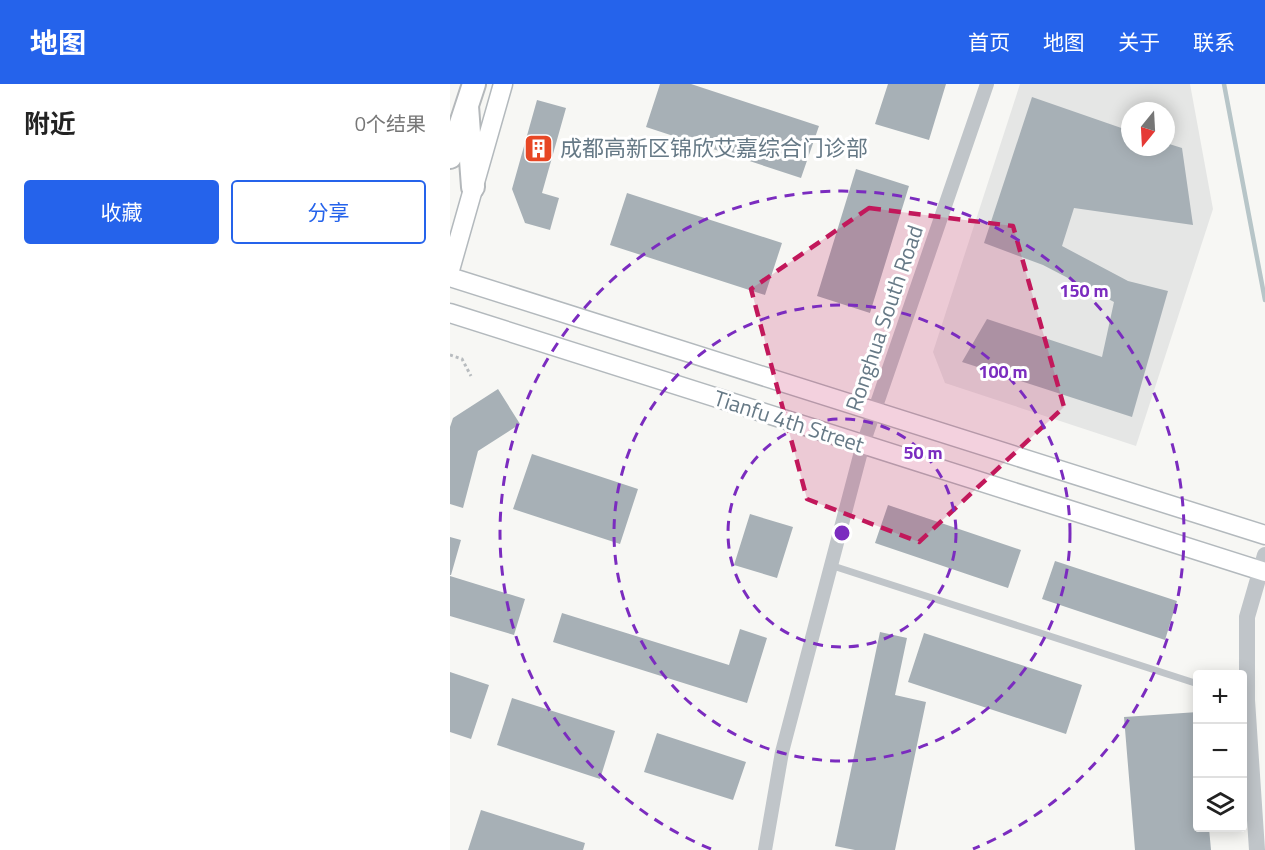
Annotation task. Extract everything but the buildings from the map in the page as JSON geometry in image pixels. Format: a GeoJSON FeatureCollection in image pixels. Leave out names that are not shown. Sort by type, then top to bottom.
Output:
{"type":"FeatureCollection","features":[{"type":"Feature","properties":{"kind":"highway"},"geometry":{"type":"LineString","coordinates":[[450,157],[474,84]]}},
{"type":"Feature","properties":{"kind":"highway"},"geometry":{"type":"LineString","coordinates":[[468,106],[473,187]]}},
{"type":"Feature","properties":{"kind":"main road"},"geometry":{"type":"LineString","coordinates":[[450,270],[503,84]]}},
{"type":"Feature","properties":{"kind":"main road","name":"Tianfu 4th Street"},"geometry":{"type":"LineString","coordinates":[[450,277],[1265,535]]}},
{"type":"Feature","properties":{"kind":"main road","name":"Tianfu 4th Street"},"geometry":{"type":"LineString","coordinates":[[450,313],[862,444],[1263,566]]}},
{"type":"Feature","properties":{"kind":"street","name":"Ronghua South Road"},"geometry":{"type":"LineString","coordinates":[[765,850],[782,752],[862,444],[987,84]]}},
{"type":"Feature","properties":{"kind":"street"},"geometry":{"type":"LineString","coordinates":[[1246,670],[1247,617],[1263,566]]}},
{"type":"Feature","properties":{"kind":"street"},"geometry":{"type":"LineString","coordinates":[[1247,724],[1257,850]]}},
{"type":"Feature","properties":{"kind":"lane"},"geometry":{"type":"LineString","coordinates":[[830,565],[1193,683]]}},
{"type":"Feature","properties":{"kind":"path"},"geometry":{"type":"LineString","coordinates":[[450,355],[462,359],[471,376]]}},
{"type":"Feature","properties":{"kind":"highlighted area"},"geometry":{"type":"Polygon","coordinates":[[[869,208],[1013,226],[1064,407],[919,542],[807,499],[751,289],[869,208]]]}},
{"type":"Feature","properties":{"kind":"shaded area"},"geometry":{"type":"Polygon","coordinates":[[[1020,84],[1190,84],[1213,209],[1136,446],[945,383],[933,352],[1020,84]]]}},
{"type":"Feature","properties":{"kind":"waterway"},"geometry":{"type":"LineString","coordinates":[[1224,84],[1265,300]]}},
{"type":"Feature","properties":{"kind":"place","name":"成都高新区锦欣艾嘉综合门诊部"},"geometry":{"type":"Point","coordinates":[539,148]}}]}
